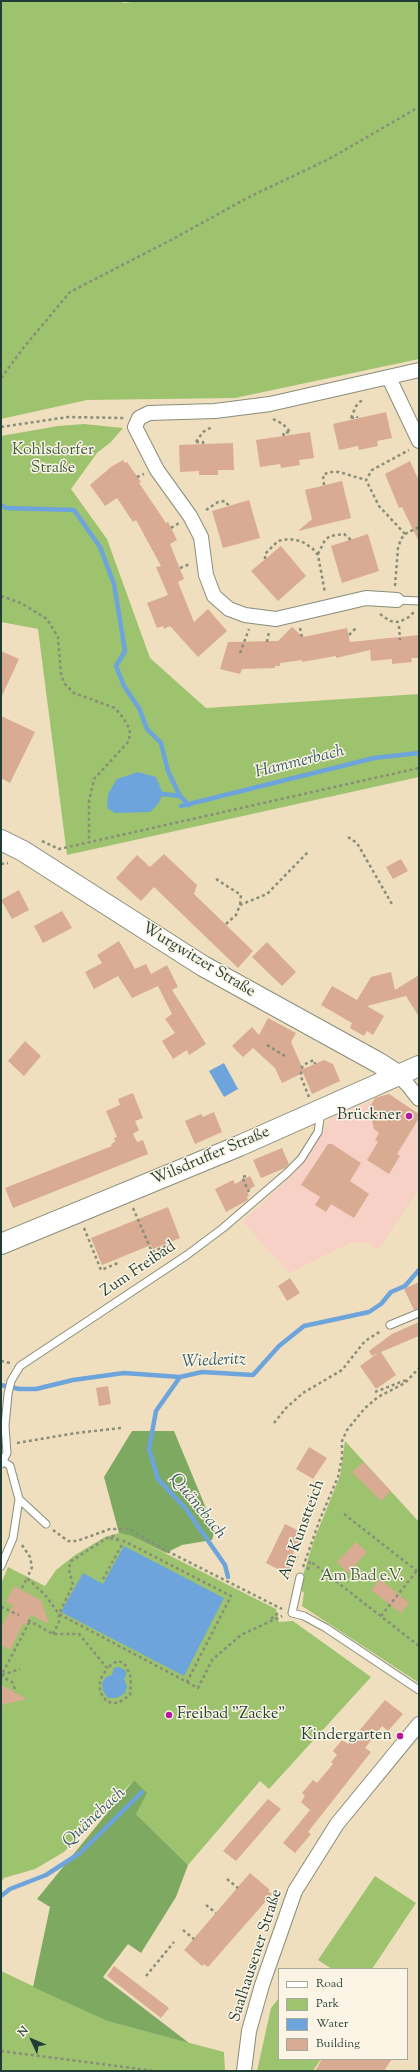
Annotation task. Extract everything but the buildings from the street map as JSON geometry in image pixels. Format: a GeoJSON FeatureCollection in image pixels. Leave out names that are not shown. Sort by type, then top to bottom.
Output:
{"type":"FeatureCollection","features":[{"type":"Feature","properties":{"kind":"street"},"geometry":{"type":"LineString","coordinates":[[397,600],[366,598],[276,619],[245,615],[229,609],[214,596],[206,575],[201,537],[190,516],[157,470],[135,427],[139,418],[149,413],[215,411],[270,404],[419,370]]}},
{"type":"Feature","properties":{"kind":"street"},"geometry":{"type":"LineString","coordinates":[[389,378],[416,444]]}},
{"type":"Feature","properties":{"kind":"street","name":"Wurgwitzer Straße"},"geometry":{"type":"LineString","coordinates":[[1,840],[23,851],[209,970],[379,1063],[399,1076]]}},
{"type":"Feature","properties":{"kind":"street","name":"Wilsdruffer Straße"},"geometry":{"type":"LineString","coordinates":[[1,1244],[316,1105],[399,1076],[419,1066]]}},
{"type":"Feature","properties":{"kind":"street"},"geometry":{"type":"LineString","coordinates":[[399,1076],[419,1099]]}},
{"type":"Feature","properties":{"kind":"street","name":"Saalhausener Straße"},"geometry":{"type":"LineString","coordinates":[[244,2071],[250,2031],[260,1991],[277,1938],[295,1891],[337,1824],[419,1724]]}},
{"type":"Feature","properties":{"kind":"lane"},"geometry":{"type":"LineString","coordinates":[[397,600],[419,601]]}},
{"type":"Feature","properties":{"kind":"lane","name":"Zum Freibad"},"geometry":{"type":"LineString","coordinates":[[2,1462],[6,1453],[5,1444],[8,1394],[11,1380],[20,1366],[187,1255],[223,1228],[271,1187],[301,1159],[315,1137],[319,1126],[316,1105]]}},
{"type":"Feature","properties":{"kind":"lane"},"geometry":{"type":"LineString","coordinates":[[390,1326],[419,1313]]}},
{"type":"Feature","properties":{"kind":"lane"},"geometry":{"type":"LineString","coordinates":[[1,1566],[13,1538],[19,1499],[10,1466],[2,1462]]}},
{"type":"Feature","properties":{"kind":"lane"},"geometry":{"type":"LineString","coordinates":[[19,1499],[46,1524]]}},
{"type":"Feature","properties":{"kind":"lane","name":"Am Kunstteich"},"geometry":{"type":"LineString","coordinates":[[292,1613],[303,1577]]}},
{"type":"Feature","properties":{"kind":"lane"},"geometry":{"type":"LineString","coordinates":[[292,1613],[304,1616],[326,1628],[419,1690]]}},
{"type":"Feature","properties":{"kind":"path"},"geometry":{"type":"LineString","coordinates":[[1,378],[24,347],[70,292],[171,240],[250,196],[329,159],[419,107]]}},
{"type":"Feature","properties":{"kind":"path"},"geometry":{"type":"LineString","coordinates":[[357,418],[351,418],[356,406],[363,400]]}},
{"type":"Feature","properties":{"kind":"path"},"geometry":{"type":"LineString","coordinates":[[1,427],[68,417],[139,418]]}},
{"type":"Feature","properties":{"kind":"path"},"geometry":{"type":"LineString","coordinates":[[272,419],[283,424],[290,432],[283,433],[284,436]]}},
{"type":"Feature","properties":{"kind":"path"},"geometry":{"type":"LineString","coordinates":[[203,444],[203,442],[196,442],[203,432],[212,427]]}},
{"type":"Feature","properties":{"kind":"path"},"geometry":{"type":"LineString","coordinates":[[366,480],[372,470],[416,444]]}},
{"type":"Feature","properties":{"kind":"path"},"geometry":{"type":"LineString","coordinates":[[324,485],[323,475],[329,472],[339,472],[366,480]]}},
{"type":"Feature","properties":{"kind":"path"},"geometry":{"type":"LineString","coordinates":[[366,480],[374,500],[405,534]]}},
{"type":"Feature","properties":{"kind":"path"},"geometry":{"type":"LineString","coordinates":[[206,510],[218,502],[225,501],[229,506]]}},
{"type":"Feature","properties":{"kind":"path"},"geometry":{"type":"LineString","coordinates":[[397,600],[395,584],[400,539],[405,534],[419,527]]}},
{"type":"Feature","properties":{"kind":"path"},"geometry":{"type":"LineString","coordinates":[[318,555],[325,540],[330,536],[344,534],[351,540]]}},
{"type":"Feature","properties":{"kind":"path"},"geometry":{"type":"LineString","coordinates":[[265,559],[265,554],[278,541],[289,539],[301,541],[312,548],[318,555],[328,606]]}},
{"type":"Feature","properties":{"kind":"path"},"geometry":{"type":"LineString","coordinates":[[180,568],[196,561]]}},
{"type":"Feature","properties":{"kind":"path"},"geometry":{"type":"LineString","coordinates":[[1,596],[21,603],[47,619],[58,637],[61,674],[64,683],[74,693],[115,708],[124,719],[130,730],[129,741],[94,779],[89,801],[89,840]]}},
{"type":"Feature","properties":{"kind":"path"},"geometry":{"type":"LineString","coordinates":[[378,612],[390,621],[399,622],[409,617],[419,609]]}},
{"type":"Feature","properties":{"kind":"path"},"geometry":{"type":"LineString","coordinates":[[299,623],[302,637]]}},
{"type":"Feature","properties":{"kind":"path"},"geometry":{"type":"LineString","coordinates":[[240,653],[250,626],[245,625]]}},
{"type":"Feature","properties":{"kind":"path"},"geometry":{"type":"LineString","coordinates":[[399,626],[400,640]]}},
{"type":"Feature","properties":{"kind":"path"},"geometry":{"type":"LineString","coordinates":[[267,642],[269,627]]}},
{"type":"Feature","properties":{"kind":"path"},"geometry":{"type":"LineString","coordinates":[[349,635],[357,627]]}},
{"type":"Feature","properties":{"kind":"path"},"geometry":{"type":"LineString","coordinates":[[59,849],[89,840],[419,768]]}},
{"type":"Feature","properties":{"kind":"path"},"geometry":{"type":"LineString","coordinates":[[348,837],[357,843],[394,906]]}},
{"type":"Feature","properties":{"kind":"path"},"geometry":{"type":"LineString","coordinates":[[240,905],[267,894],[308,852]]}},
{"type":"Feature","properties":{"kind":"path"},"geometry":{"type":"LineString","coordinates":[[216,879],[240,895],[240,905],[236,915],[226,924]]}},
{"type":"Feature","properties":{"kind":"path"},"geometry":{"type":"LineString","coordinates":[[268,1045],[285,1056]]}},
{"type":"Feature","properties":{"kind":"path"},"geometry":{"type":"LineString","coordinates":[[315,1064],[314,1060],[303,1065],[301,1078],[316,1105]]}},
{"type":"Feature","properties":{"kind":"path"},"geometry":{"type":"LineString","coordinates":[[246,1176],[242,1177],[252,1197]]}},
{"type":"Feature","properties":{"kind":"path"},"geometry":{"type":"LineString","coordinates":[[132,1206],[152,1252],[166,1246]]}},
{"type":"Feature","properties":{"kind":"path"},"geometry":{"type":"LineString","coordinates":[[83,1226],[101,1270],[118,1263]]}},
{"type":"Feature","properties":{"kind":"path"},"geometry":{"type":"LineString","coordinates":[[274,1423],[286,1408],[303,1393],[342,1370],[365,1341],[390,1326]]}},
{"type":"Feature","properties":{"kind":"path"},"geometry":{"type":"LineString","coordinates":[[1,1361],[8,1363]]}},
{"type":"Feature","properties":{"kind":"path","name":"Am Kunstteich"},"geometry":{"type":"LineString","coordinates":[[303,1577],[312,1537],[338,1477],[342,1457],[342,1441],[347,1430],[356,1417],[378,1397],[397,1388],[419,1368]]}},
{"type":"Feature","properties":{"kind":"path"},"geometry":{"type":"LineString","coordinates":[[375,1392],[408,1378]]}},
{"type":"Feature","properties":{"kind":"path"},"geometry":{"type":"LineString","coordinates":[[5,1444],[121,1428]]}},
{"type":"Feature","properties":{"kind":"path"},"geometry":{"type":"LineString","coordinates":[[344,1514],[418,1570],[380,1616]]}},
{"type":"Feature","properties":{"kind":"path"},"geometry":{"type":"LineString","coordinates":[[46,1524],[68,1541],[77,1541],[110,1529],[129,1529],[167,1551],[292,1613]]}},
{"type":"Feature","properties":{"kind":"path"},"geometry":{"type":"LineString","coordinates":[[118,1540],[121,1535]]}},
{"type":"Feature","properties":{"kind":"path"},"geometry":{"type":"LineString","coordinates":[[53,1634],[59,1622],[59,1614],[73,1585],[69,1570],[70,1562],[105,1539],[113,1536],[118,1540]]}},
{"type":"Feature","properties":{"kind":"path"},"geometry":{"type":"LineString","coordinates":[[13,1538],[22,1545],[30,1557],[32,1567],[22,1588]]}},
{"type":"Feature","properties":{"kind":"path"},"geometry":{"type":"LineString","coordinates":[[110,1538],[118,1540]]}},
{"type":"Feature","properties":{"kind":"path"},"geometry":{"type":"LineString","coordinates":[[102,1581],[124,1541],[231,1596],[187,1682]]}},
{"type":"Feature","properties":{"kind":"path"},"geometry":{"type":"LineString","coordinates":[[303,1577],[310,1561],[419,1646]]}},
{"type":"Feature","properties":{"kind":"path"},"geometry":{"type":"LineString","coordinates":[[27,1578],[46,1596],[59,1614],[198,1688],[212,1660],[241,1635],[270,1620],[277,1614]]}},
{"type":"Feature","properties":{"kind":"path"},"geometry":{"type":"LineString","coordinates":[[1,1607],[19,1615]]}},
{"type":"Feature","properties":{"kind":"path"},"geometry":{"type":"LineString","coordinates":[[270,1620],[278,1618]]}},
{"type":"Feature","properties":{"kind":"path"},"geometry":{"type":"LineString","coordinates":[[1,1676],[29,1621],[53,1634],[79,1634]]}},
{"type":"Feature","properties":{"kind":"path"},"geometry":{"type":"LineString","coordinates":[[79,1634],[83,1627]]}},
{"type":"Feature","properties":{"kind":"path"},"geometry":{"type":"LineString","coordinates":[[79,1634],[107,1668]]}},
{"type":"Feature","properties":{"kind":"path"},"geometry":{"type":"LineString","coordinates":[[117,1661],[124,1663],[130,1674],[130,1695],[118,1703],[107,1702],[100,1692],[100,1680],[107,1668],[117,1661]]}},
{"type":"Feature","properties":{"kind":"path"},"geometry":{"type":"LineString","coordinates":[[1,1676],[20,1669]]}},
{"type":"Feature","properties":{"kind":"path"},"geometry":{"type":"LineString","coordinates":[[1,1676],[12,1682],[15,1689]]}},
{"type":"Feature","properties":{"kind":"path"},"geometry":{"type":"LineString","coordinates":[[227,1879],[238,1888]]}},
{"type":"Feature","properties":{"kind":"path"},"geometry":{"type":"LineString","coordinates":[[206,1905],[216,1913]]}},
{"type":"Feature","properties":{"kind":"path"},"geometry":{"type":"LineString","coordinates":[[184,1930],[194,1939]]}},
{"type":"Feature","properties":{"kind":"path"},"geometry":{"type":"LineString","coordinates":[[146,1976],[174,1942]]}},
{"type":"Feature","properties":{"kind":"path"},"geometry":{"type":"LineString","coordinates":[[1,2051],[155,2071]]}},
{"type":"Feature","properties":{"kind":"shaded area"},"geometry":{"type":"Polygon","coordinates":[[[389,1094],[419,1114],[419,1189],[378,1250],[368,1243],[352,1242],[289,1273],[243,1222],[296,1171],[323,1132],[330,1118],[389,1094]]]}},
{"type":"Feature","properties":{"kind":"green space"},"geometry":{"type":"Polygon","coordinates":[[[1,1],[120,1],[124,3],[138,1],[419,1],[419,359],[235,398],[87,400],[1,419],[1,1]]]}},
{"type":"Feature","properties":{"kind":"green space","name":"Kohlsdorfer Straße"},"geometry":{"type":"Polygon","coordinates":[[[84,424],[123,428],[111,442],[97,453],[71,489],[107,539],[150,658],[206,708],[419,694],[419,777],[67,855],[38,629],[1,622],[1,436],[58,426],[84,424]]]}},
{"type":"Feature","properties":{"kind":"green space"},"geometry":{"type":"Polygon","coordinates":[[[132,1431],[174,1431],[215,1530],[212,1540],[182,1545],[166,1553],[131,1536],[119,1533],[104,1477],[132,1431]]]}},
{"type":"Feature","properties":{"kind":"green space","name":"Am Bad e.V."},"geometry":{"type":"Polygon","coordinates":[[[345,1441],[419,1522],[419,1683],[302,1606],[304,1593],[300,1589],[303,1575],[314,1540],[340,1476],[345,1441]]]}},
{"type":"Feature","properties":{"kind":"green space","name":"Freibad \"Zacke\""},"geometry":{"type":"Polygon","coordinates":[[[119,1533],[131,1536],[276,1609],[279,1622],[293,1621],[371,1677],[269,1789],[260,1781],[188,1865],[136,1814],[134,1780],[64,1852],[35,1869],[4,1878],[1,1882],[1,1584],[8,1567],[45,1586],[56,1570],[75,1555],[105,1537],[119,1533]]]}},
{"type":"Feature","properties":{"kind":"green space"},"geometry":{"type":"Polygon","coordinates":[[[134,1780],[147,1793],[136,1814],[188,1865],[176,1897],[141,1953],[128,1944],[103,1977],[189,2043],[107,2021],[33,1987],[50,1907],[37,1899],[134,1780]]]}},
{"type":"Feature","properties":{"kind":"green space"},"geometry":{"type":"Polygon","coordinates":[[[375,1876],[416,1903],[373,1968],[330,1968],[318,1960],[375,1876]]]}},
{"type":"Feature","properties":{"kind":"green space"},"geometry":{"type":"Polygon","coordinates":[[[1,1971],[107,2021],[224,2052],[225,2071],[1,2071],[1,1971]]]}},
{"type":"Feature","properties":{"kind":"green space"},"geometry":{"type":"Polygon","coordinates":[[[278,1999],[278,2060],[320,2060],[313,2071],[257,2071],[271,2008],[278,1999]]]}},
{"type":"Feature","properties":{"kind":"water"},"geometry":{"type":"Polygon","coordinates":[[[138,772],[156,777],[163,794],[158,804],[150,812],[115,813],[107,808],[108,794],[117,779],[138,772]]]}},
{"type":"Feature","properties":{"kind":"water"},"geometry":{"type":"Polygon","coordinates":[[[224,1063],[238,1089],[224,1097],[209,1071],[224,1063]]]}},
{"type":"Feature","properties":{"kind":"water"},"geometry":{"type":"Polygon","coordinates":[[[124,1546],[224,1598],[184,1676],[61,1612],[83,1573],[103,1584],[124,1546]]]}},
{"type":"Feature","properties":{"kind":"water"},"geometry":{"type":"Polygon","coordinates":[[[119,1667],[126,1671],[126,1676],[124,1679],[127,1686],[125,1693],[117,1698],[108,1698],[103,1691],[102,1683],[106,1677],[112,1675],[114,1668],[119,1667]]]}},
{"type":"Feature","properties":{"kind":"waterway","name":"Hammerbach"},"geometry":{"type":"LineString","coordinates":[[1,505],[6,508],[74,510],[100,547],[114,584],[125,651],[116,666],[124,686],[139,708],[147,729],[161,743],[168,771],[180,796],[189,805]]}},
{"type":"Feature","properties":{"kind":"waterway","name":"Hammerbach"},"geometry":{"type":"LineString","coordinates":[[181,806],[374,758],[419,753]]}},
{"type":"Feature","properties":{"kind":"waterway"},"geometry":{"type":"LineString","coordinates":[[163,794],[180,796]]}},
{"type":"Feature","properties":{"kind":"waterway","name":"Wiederitz"},"geometry":{"type":"LineString","coordinates":[[1,1385],[19,1389],[36,1389],[73,1380],[124,1373],[180,1377],[202,1372],[253,1375],[279,1346],[304,1326],[369,1312],[381,1304],[391,1292],[405,1286],[419,1270]]}},
{"type":"Feature","properties":{"kind":"waterway","name":"Quänebach"},"geometry":{"type":"LineString","coordinates":[[180,1377],[156,1411],[149,1449],[158,1479],[186,1509],[225,1565],[228,1577]]}},
{"type":"Feature","properties":{"kind":"waterway","name":"Quänebach"},"geometry":{"type":"LineString","coordinates":[[1,1896],[10,1889],[46,1875],[80,1853],[142,1792]]}},
{"type":"Feature","properties":{"kind":"place","name":"Brückner"},"geometry":{"type":"Point","coordinates":[409,1116]}},
{"type":"Feature","properties":{"kind":"place","name":"Freibad \"Zacke\""},"geometry":{"type":"Point","coordinates":[169,1715]}},
{"type":"Feature","properties":{"kind":"place","name":"Kindergarten"},"geometry":{"type":"Point","coordinates":[400,1736]}}]}
